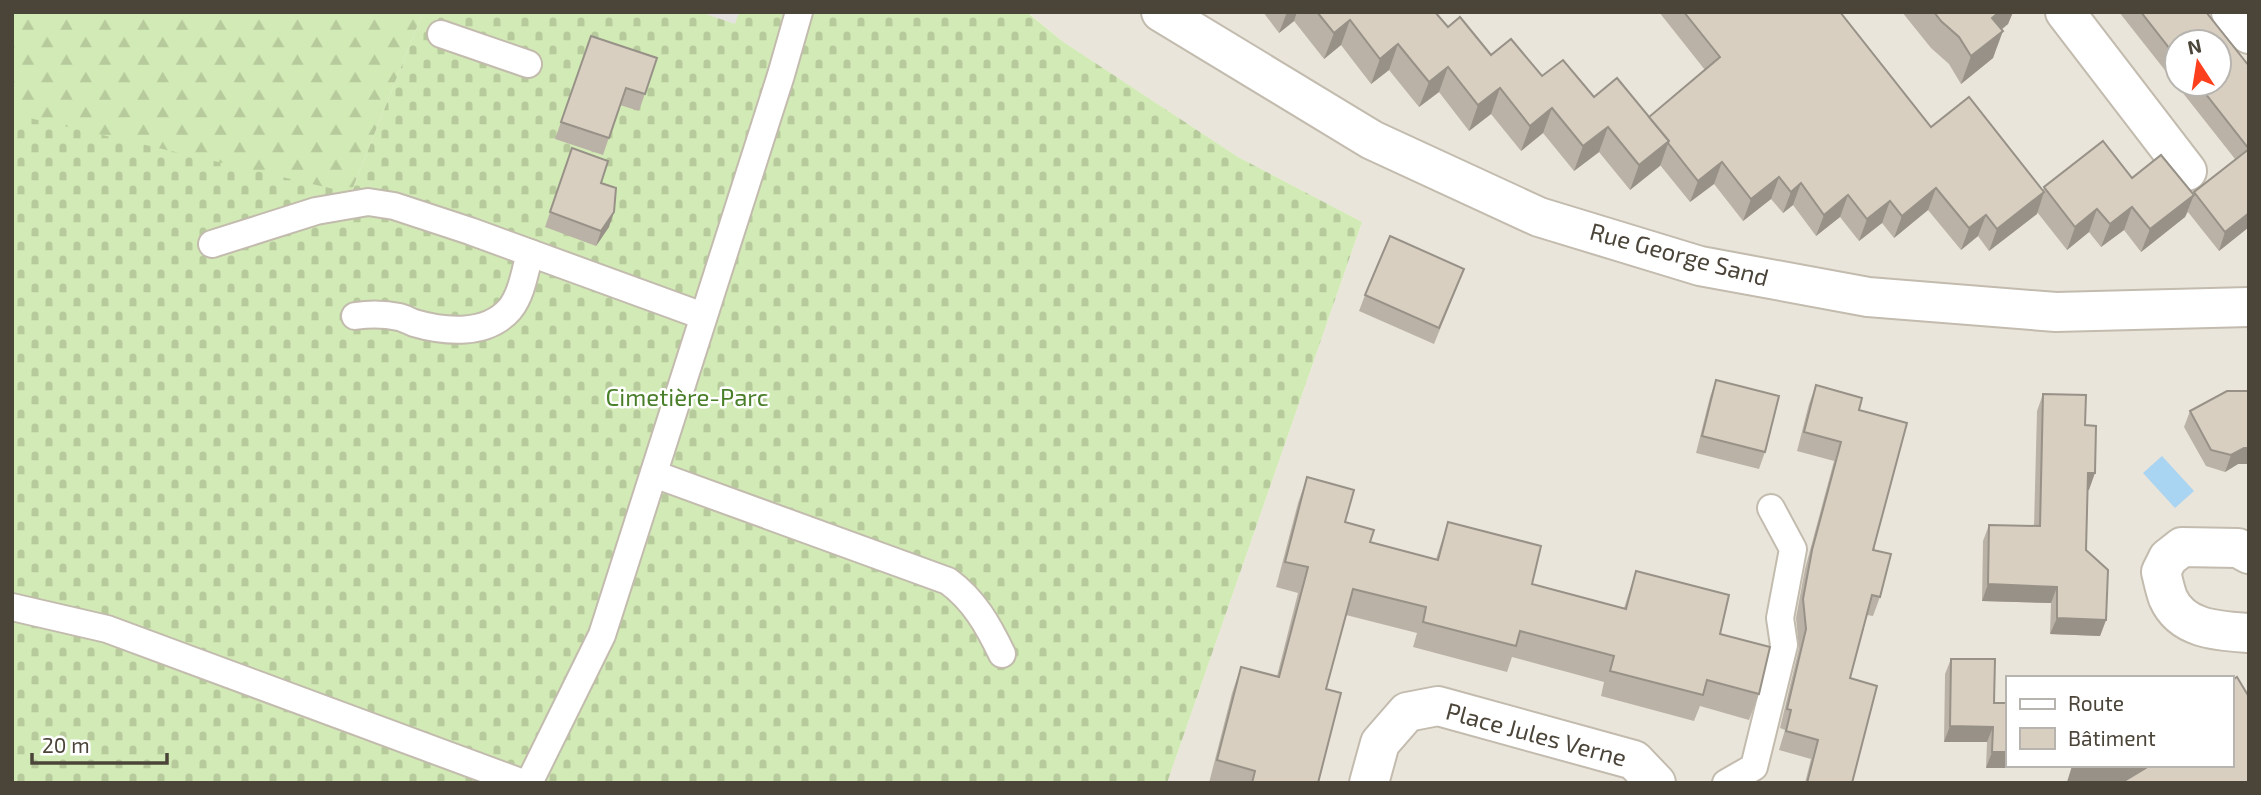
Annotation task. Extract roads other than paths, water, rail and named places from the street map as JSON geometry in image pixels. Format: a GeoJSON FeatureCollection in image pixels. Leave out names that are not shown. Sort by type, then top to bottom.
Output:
{"type":"FeatureCollection","features":[{"type":"Feature","properties":{"kind":"street","name":"Rue George Sand"},"geometry":{"type":"LineString","coordinates":[[1161,12],[1372,141],[1539,217],[1700,265],[1868,296],[2056,312],[2249,307]]}},
{"type":"Feature","properties":{"kind":"street"},"geometry":{"type":"LineString","coordinates":[[2065,12],[2187,170]]}},
{"type":"Feature","properties":{"kind":"street"},"geometry":{"type":"LineString","coordinates":[[2231,12],[2249,34]]}},
{"type":"Feature","properties":{"kind":"street"},"geometry":{"type":"LineString","coordinates":[[2249,554],[2238,548],[2182,547],[2168,558],[2161,572],[2168,599],[2177,613],[2202,628],[2249,633]]}},
{"type":"Feature","properties":{"kind":"street","name":"Place Jules Verne"},"geometry":{"type":"LineString","coordinates":[[1369,783],[1380,743],[1407,712],[1438,706],[1634,760],[1656,783]]}},
{"type":"Feature","properties":{"kind":"lane"},"geometry":{"type":"LineString","coordinates":[[529,783],[603,635],[781,75],[791,14]]}},
{"type":"Feature","properties":{"kind":"lane"},"geometry":{"type":"LineString","coordinates":[[441,34],[528,64]]}},
{"type":"Feature","properties":{"kind":"lane"},"geometry":{"type":"LineString","coordinates":[[212,244],[316,211],[369,202],[394,206],[703,316]]}},
{"type":"Feature","properties":{"kind":"lane"},"geometry":{"type":"LineString","coordinates":[[355,316],[366,314],[398,317],[442,329],[475,330],[496,321],[511,308],[519,293],[530,253]]}},
{"type":"Feature","properties":{"kind":"lane"},"geometry":{"type":"LineString","coordinates":[[654,474],[948,581],[963,592],[977,609],[1002,654]]}},
{"type":"Feature","properties":{"kind":"lane"},"geometry":{"type":"LineString","coordinates":[[1726,783],[1754,766],[1784,645],[1780,618],[1794,550],[1771,508]]}},
{"type":"Feature","properties":{"kind":"lane"},"geometry":{"type":"LineString","coordinates":[[12,607],[107,629],[523,783]]}},
{"type":"Feature","properties":{"kind":"water"},"geometry":{"type":"Polygon","coordinates":[[[2162,456],[2194,491],[2175,508],[2143,473],[2162,456]]]}},
{"type":"Feature","properties":{"kind":"park label","name":"Cimetière-Parc"},"geometry":{"type":"Point","coordinates":[687,398]}}]}
